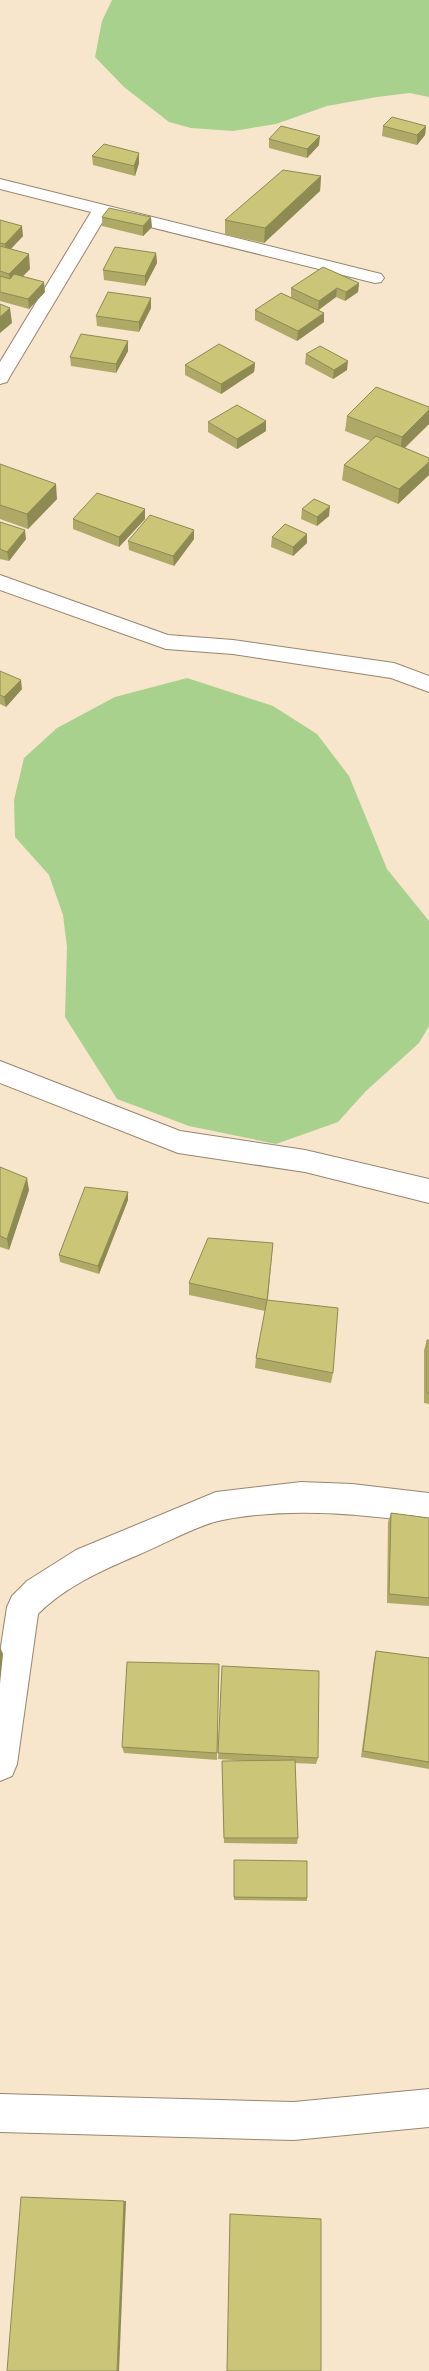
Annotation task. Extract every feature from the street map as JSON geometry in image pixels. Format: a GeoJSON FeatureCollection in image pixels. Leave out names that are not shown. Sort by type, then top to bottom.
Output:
{"type":"FeatureCollection","features":[{"type":"Feature","properties":{"kind":"street"},"geometry":{"type":"LineString","coordinates":[[0,184],[375,278]]}},
{"type":"Feature","properties":{"kind":"street"},"geometry":{"type":"LineString","coordinates":[[0,378],[101,209]]}},
{"type":"Feature","properties":{"kind":"street"},"geometry":{"type":"LineString","coordinates":[[0,582],[166,642],[233,647],[394,670],[429,684]]}},
{"type":"Feature","properties":{"kind":"street"},"geometry":{"type":"LineString","coordinates":[[0,1072],[178,1142],[305,1160],[429,1191]]}},
{"type":"Feature","properties":{"kind":"street"},"geometry":{"type":"LineString","coordinates":[[0,1764],[23,1607],[38,1592],[87,1561],[216,1507],[301,1497],[352,1499],[429,1508]]}},
{"type":"Feature","properties":{"kind":"street"},"geometry":{"type":"LineString","coordinates":[[0,2113],[294,2121],[429,2108]]}},
{"type":"Feature","properties":{"kind":"shaded area"},"geometry":{"type":"Polygon","coordinates":[[[112,0],[429,0],[429,97],[410,93],[377,97],[327,106],[276,124],[233,131],[191,128],[169,122],[124,87],[95,57],[102,21],[112,0]]]}},
{"type":"Feature","properties":{"kind":"shaded area"},"geometry":{"type":"Polygon","coordinates":[[[187,678],[273,706],[317,734],[349,776],[387,869],[429,921],[429,1026],[419,1043],[366,1091],[338,1122],[276,1144],[189,1126],[117,1099],[65,1017],[67,947],[63,915],[49,875],[15,837],[14,800],[24,758],[57,728],[115,697],[187,678]]]}},
{"type":"Feature","properties":{"kind":"building"},"geometry":{"type":"Polygon","coordinates":[[[392,117],[426,126],[417,135],[383,126],[392,117]]]}},
{"type":"Feature","properties":{"kind":"building"},"geometry":{"type":"Polygon","coordinates":[[[281,126],[320,136],[307,149],[269,139],[281,126]]]}},
{"type":"Feature","properties":{"kind":"building"},"geometry":{"type":"Polygon","coordinates":[[[104,144],[139,153],[134,166],[92,156],[104,144]]]}},
{"type":"Feature","properties":{"kind":"building"},"geometry":{"type":"Polygon","coordinates":[[[283,170],[321,176],[265,228],[225,220],[283,170]]]}},
{"type":"Feature","properties":{"kind":"building"},"geometry":{"type":"Polygon","coordinates":[[[109,208],[151,217],[143,226],[102,217],[109,208]]]}},
{"type":"Feature","properties":{"kind":"building"},"geometry":{"type":"Polygon","coordinates":[[[0,220],[22,226],[5,244],[0,243],[0,220]]]}},
{"type":"Feature","properties":{"kind":"building"},"geometry":{"type":"Polygon","coordinates":[[[0,246],[29,254],[9,274],[0,271],[0,246]]]}},
{"type":"Feature","properties":{"kind":"building"},"geometry":{"type":"Polygon","coordinates":[[[115,247],[156,253],[145,276],[103,270],[115,247]]]}},
{"type":"Feature","properties":{"kind":"building"},"geometry":{"type":"Polygon","coordinates":[[[323,267],[359,283],[346,292],[337,288],[319,301],[291,288],[323,267]]]}},
{"type":"Feature","properties":{"kind":"building"},"geometry":{"type":"Polygon","coordinates":[[[14,274],[44,282],[28,299],[0,292],[0,276],[10,279],[14,274]]]}},
{"type":"Feature","properties":{"kind":"building"},"geometry":{"type":"Polygon","coordinates":[[[108,292],[151,298],[139,322],[96,316],[108,292]]]}},
{"type":"Feature","properties":{"kind":"building"},"geometry":{"type":"Polygon","coordinates":[[[281,293],[324,313],[298,331],[255,310],[281,293]]]}},
{"type":"Feature","properties":{"kind":"building"},"geometry":{"type":"Polygon","coordinates":[[[0,304],[10,308],[0,317],[0,304]]]}},
{"type":"Feature","properties":{"kind":"building"},"geometry":{"type":"Polygon","coordinates":[[[81,334],[128,341],[116,364],[70,357],[81,334]]]}},
{"type":"Feature","properties":{"kind":"building"},"geometry":{"type":"Polygon","coordinates":[[[219,344],[255,363],[221,384],[185,365],[219,344]]]}},
{"type":"Feature","properties":{"kind":"building"},"geometry":{"type":"Polygon","coordinates":[[[320,346],[348,361],[334,370],[306,354],[320,346]]]}},
{"type":"Feature","properties":{"kind":"building"},"geometry":{"type":"Polygon","coordinates":[[[376,387],[429,407],[429,410],[402,437],[347,416],[376,387]]]}},
{"type":"Feature","properties":{"kind":"building"},"geometry":{"type":"Polygon","coordinates":[[[237,405],[266,421],[237,439],[208,422],[237,405]]]}},
{"type":"Feature","properties":{"kind":"building"},"geometry":{"type":"Polygon","coordinates":[[[376,436],[429,458],[429,462],[399,489],[344,465],[376,436]]]}},
{"type":"Feature","properties":{"kind":"building"},"geometry":{"type":"Polygon","coordinates":[[[0,464],[56,484],[27,514],[0,505],[0,464]]]}},
{"type":"Feature","properties":{"kind":"building"},"geometry":{"type":"Polygon","coordinates":[[[97,493],[145,509],[119,537],[73,519],[97,493]]]}},
{"type":"Feature","properties":{"kind":"building"},"geometry":{"type":"Polygon","coordinates":[[[314,499],[330,506],[317,517],[302,509],[314,499]]]}},
{"type":"Feature","properties":{"kind":"building"},"geometry":{"type":"Polygon","coordinates":[[[150,515],[194,530],[173,556],[128,541],[150,515]]]}},
{"type":"Feature","properties":{"kind":"building"},"geometry":{"type":"Polygon","coordinates":[[[0,522],[25,530],[7,552],[0,549],[0,522]]]}},
{"type":"Feature","properties":{"kind":"building"},"geometry":{"type":"Polygon","coordinates":[[[285,524],[307,534],[293,547],[272,537],[285,524]]]}},
{"type":"Feature","properties":{"kind":"building"},"geometry":{"type":"Polygon","coordinates":[[[0,671],[21,680],[4,697],[0,695],[0,671]]]}},
{"type":"Feature","properties":{"kind":"building"},"geometry":{"type":"Polygon","coordinates":[[[0,1167],[27,1178],[7,1239],[0,1236],[0,1167]]]}},
{"type":"Feature","properties":{"kind":"building"},"geometry":{"type":"Polygon","coordinates":[[[85,1187],[128,1192],[98,1266],[59,1255],[85,1187]]]}},
{"type":"Feature","properties":{"kind":"building"},"geometry":{"type":"Polygon","coordinates":[[[208,1238],[273,1243],[267,1300],[189,1283],[208,1238]]]}},
{"type":"Feature","properties":{"kind":"building"},"geometry":{"type":"Polygon","coordinates":[[[267,1300],[338,1308],[333,1373],[256,1358],[267,1300]]]}},
{"type":"Feature","properties":{"kind":"building"},"geometry":{"type":"Polygon","coordinates":[[[427,1340],[429,1340],[429,1393],[427,1393],[427,1340]]]}},
{"type":"Feature","properties":{"kind":"building"},"geometry":{"type":"Polygon","coordinates":[[[391,1513],[429,1518],[429,1598],[389,1594],[391,1513]]]}},
{"type":"Feature","properties":{"kind":"building"},"geometry":{"type":"Polygon","coordinates":[[[376,1651],[429,1658],[429,1762],[363,1751],[376,1651]]]}},
{"type":"Feature","properties":{"kind":"building"},"geometry":{"type":"Polygon","coordinates":[[[127,1662],[219,1664],[217,1753],[122,1747],[127,1662]]]}},
{"type":"Feature","properties":{"kind":"building"},"geometry":{"type":"Polygon","coordinates":[[[222,1666],[319,1671],[318,1758],[218,1753],[222,1666]]]}},
{"type":"Feature","properties":{"kind":"building"},"geometry":{"type":"Polygon","coordinates":[[[295,1760],[298,1838],[224,1838],[222,1761],[295,1760]]]}},
{"type":"Feature","properties":{"kind":"building"},"geometry":{"type":"Polygon","coordinates":[[[234,1860],[307,1861],[307,1898],[234,1897],[234,1860]]]}},
{"type":"Feature","properties":{"kind":"building"},"geometry":{"type":"Polygon","coordinates":[[[21,2197],[124,2201],[117,2371],[7,2371],[21,2197]]]}},
{"type":"Feature","properties":{"kind":"building"},"geometry":{"type":"Polygon","coordinates":[[[230,2214],[321,2219],[321,2371],[227,2371],[230,2214]]]}}]}
